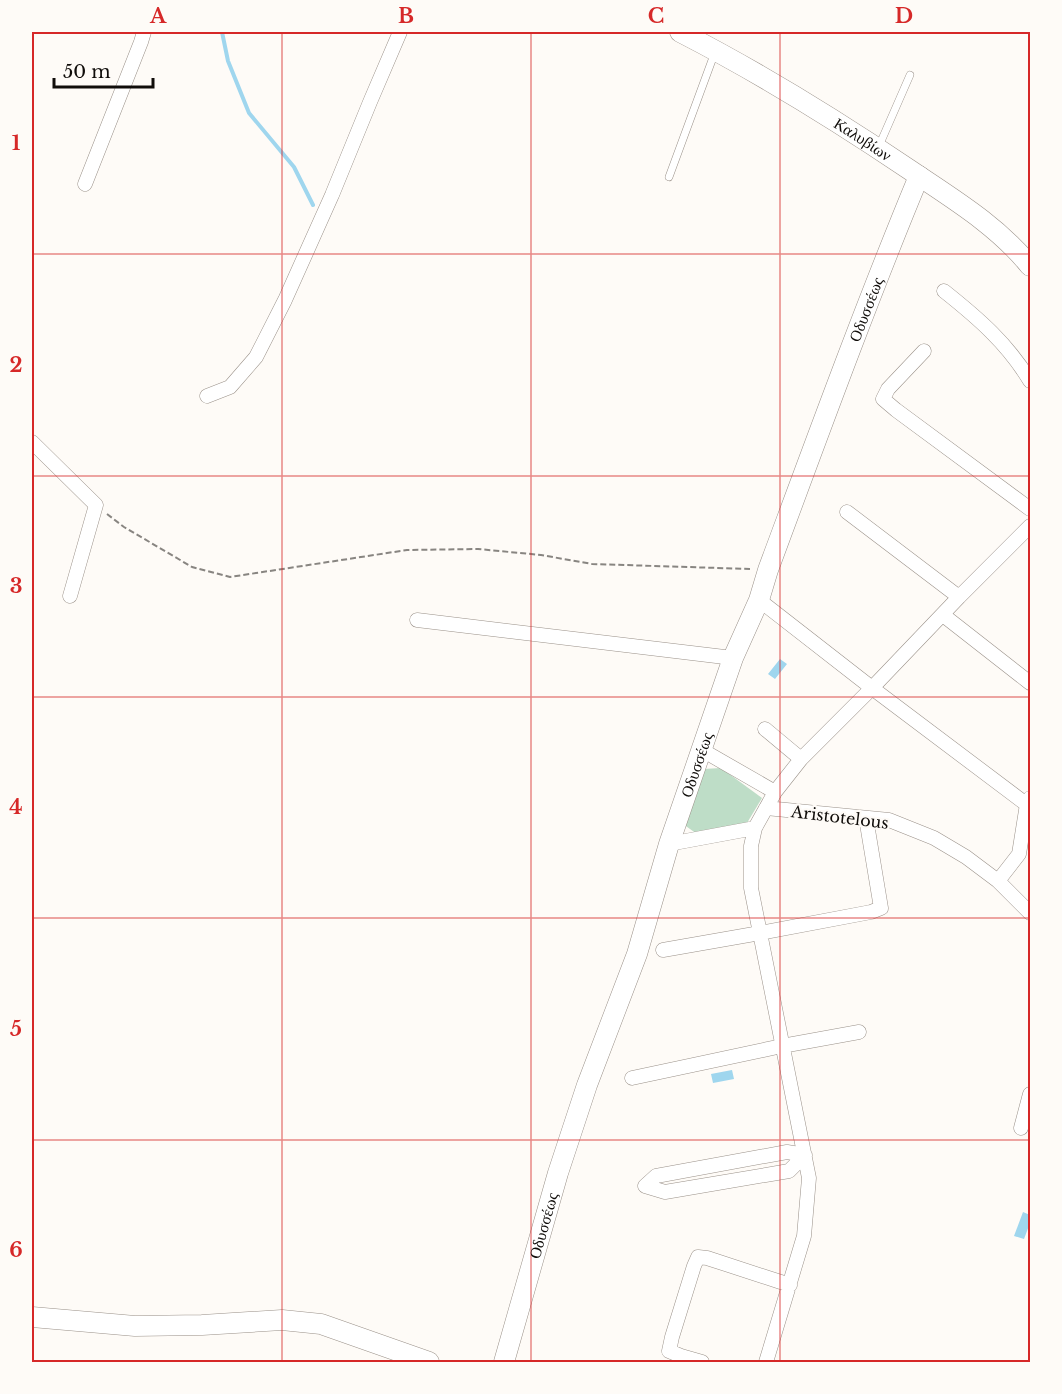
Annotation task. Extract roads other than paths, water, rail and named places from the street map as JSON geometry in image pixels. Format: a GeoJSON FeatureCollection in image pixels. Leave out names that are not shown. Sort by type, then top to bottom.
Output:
{"type":"FeatureCollection","features":[{"type":"Feature","properties":{"kind":"street"},"geometry":{"type":"LineString","coordinates":[[85,184],[144,32]]}},
{"type":"Feature","properties":{"kind":"street"},"geometry":{"type":"LineString","coordinates":[[207,396],[230,387],[256,357],[285,300],[332,195],[400,32]]}},
{"type":"Feature","properties":{"kind":"street","name":"Καλυβίων"},"geometry":{"type":"LineString","coordinates":[[680,32],[716,50],[809,104],[878,148],[995,229],[1030,266]]}},
{"type":"Feature","properties":{"kind":"street","name":"Οδυσσέως"},"geometry":{"type":"LineString","coordinates":[[504,1362],[558,1173],[587,1085],[638,954],[669,844],[733,658],[759,600],[768,570],[858,331],[919,176]]}},
{"type":"Feature","properties":{"kind":"street"},"geometry":{"type":"LineString","coordinates":[[944,291],[981,321],[1019,362],[1030,381]]}},
{"type":"Feature","properties":{"kind":"street"},"geometry":{"type":"LineString","coordinates":[[924,351],[888,389],[883,399],[1030,509]]}},
{"type":"Feature","properties":{"kind":"street"},"geometry":{"type":"LineString","coordinates":[[32,442],[96,505],[70,596]]}},
{"type":"Feature","properties":{"kind":"street"},"geometry":{"type":"LineString","coordinates":[[847,512],[959,597]]}},
{"type":"Feature","properties":{"kind":"street"},"geometry":{"type":"LineString","coordinates":[[766,1362],[804,1236],[809,1178],[751,888],[751,846],[754,828],[775,792],[801,759],[959,597],[1030,528]]}},
{"type":"Feature","properties":{"kind":"street"},"geometry":{"type":"LineString","coordinates":[[759,600],[872,688],[1029,803],[1019,854],[998,881]]}},
{"type":"Feature","properties":{"kind":"street"},"geometry":{"type":"LineString","coordinates":[[943,615],[1030,683]]}},
{"type":"Feature","properties":{"kind":"street"},"geometry":{"type":"LineString","coordinates":[[417,620],[733,658]]}},
{"type":"Feature","properties":{"kind":"street"},"geometry":{"type":"LineString","coordinates":[[765,729],[801,759]]}},
{"type":"Feature","properties":{"kind":"street"},"geometry":{"type":"LineString","coordinates":[[702,750],[775,792]]}},
{"type":"Feature","properties":{"kind":"street","name":"Aristotelous"},"geometry":{"type":"LineString","coordinates":[[766,808],[889,820],[934,837],[998,881],[1030,913]]}},
{"type":"Feature","properties":{"kind":"street"},"geometry":{"type":"LineString","coordinates":[[663,950],[871,912],[881,908],[867,818]]}},
{"type":"Feature","properties":{"kind":"street"},"geometry":{"type":"LineString","coordinates":[[669,844],[754,828]]}},
{"type":"Feature","properties":{"kind":"street"},"geometry":{"type":"LineString","coordinates":[[632,1078],[859,1032]]}},
{"type":"Feature","properties":{"kind":"street"},"geometry":{"type":"LineString","coordinates":[[1021,1128],[1030,1094]]}},
{"type":"Feature","properties":{"kind":"street"},"geometry":{"type":"LineString","coordinates":[[787,1152],[805,1155],[789,1171],[665,1192],[645,1186],[656,1176],[787,1152]]}},
{"type":"Feature","properties":{"kind":"street"},"geometry":{"type":"LineString","coordinates":[[702,1362],[669,1351],[698,1257],[790,1285]]}},
{"type":"Feature","properties":{"kind":"street"},"geometry":{"type":"LineString","coordinates":[[32,1317],[135,1326],[282,1320],[321,1324],[429,1362]]}},
{"type":"Feature","properties":{"kind":"lane"},"geometry":{"type":"LineString","coordinates":[[669,177],[716,50]]}},
{"type":"Feature","properties":{"kind":"lane"},"geometry":{"type":"LineString","coordinates":[[878,148],[910,75]]}},
{"type":"Feature","properties":{"kind":"water"},"geometry":{"type":"Polygon","coordinates":[[[780,659],[787,664],[775,679],[768,674],[780,659]]]}},
{"type":"Feature","properties":{"kind":"water"},"geometry":{"type":"Polygon","coordinates":[[[732,1070],[734,1079],[713,1083],[711,1074],[732,1070]]]}},
{"type":"Feature","properties":{"kind":"water"},"geometry":{"type":"Polygon","coordinates":[[[1023,1212],[1030,1215],[1030,1223],[1024,1239],[1014,1236],[1023,1212]]]}},
{"type":"Feature","properties":{"kind":"waterway"},"geometry":{"type":"LineString","coordinates":[[222,32],[228,61],[249,113],[294,167],[313,205]]}}]}
